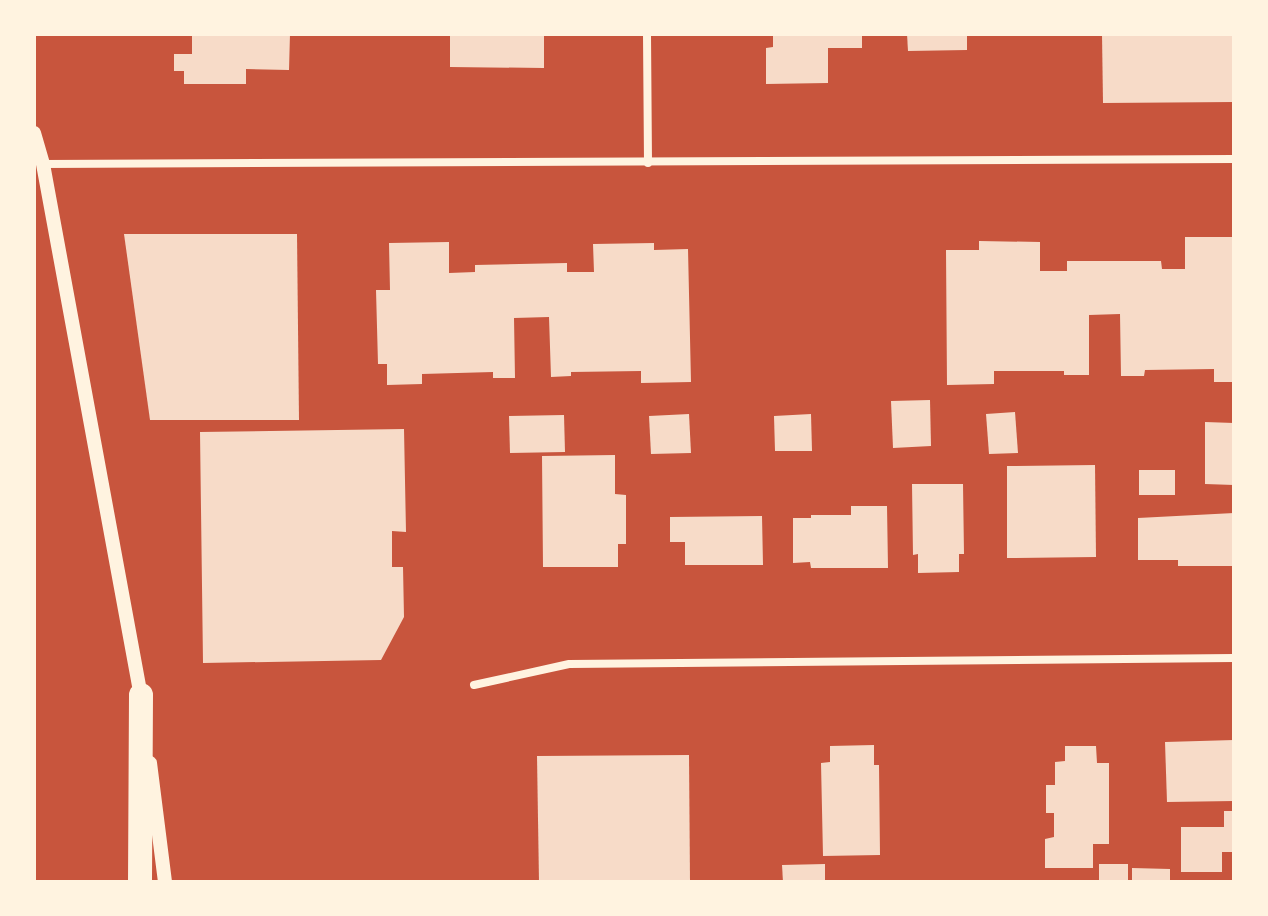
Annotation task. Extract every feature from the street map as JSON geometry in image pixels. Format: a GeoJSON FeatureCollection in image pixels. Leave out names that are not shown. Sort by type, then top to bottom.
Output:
{"type":"FeatureCollection","features":[{"type":"Feature","properties":{"kind":"highway"},"geometry":{"type":"LineString","coordinates":[[140,882],[141,695]]}},
{"type":"Feature","properties":{"kind":"street"},"geometry":{"type":"LineString","coordinates":[[647,34],[648,163]]}},
{"type":"Feature","properties":{"kind":"street"},"geometry":{"type":"LineString","coordinates":[[34,133],[43,164],[141,695],[165,882]]}},
{"type":"Feature","properties":{"kind":"street"},"geometry":{"type":"LineString","coordinates":[[43,164],[1234,159]]}},
{"type":"Feature","properties":{"kind":"street"},"geometry":{"type":"LineString","coordinates":[[474,685],[569,664],[1234,658]]}},
{"type":"Feature","properties":{"kind":"building"},"geometry":{"type":"Polygon","coordinates":[[[192,34],[290,34],[289,70],[246,69],[246,84],[184,84],[184,71],[174,71],[174,54],[192,54],[192,34]]]}},
{"type":"Feature","properties":{"kind":"building"},"geometry":{"type":"Polygon","coordinates":[[[450,34],[544,34],[544,68],[450,67],[450,34]]]}},
{"type":"Feature","properties":{"kind":"building"},"geometry":{"type":"Polygon","coordinates":[[[773,34],[862,34],[862,48],[828,48],[828,83],[766,84],[766,48],[773,47],[773,34]]]}},
{"type":"Feature","properties":{"kind":"building"},"geometry":{"type":"Polygon","coordinates":[[[907,34],[967,34],[967,50],[908,51],[907,34]]]}},
{"type":"Feature","properties":{"kind":"building"},"geometry":{"type":"Polygon","coordinates":[[[1102,34],[1234,34],[1234,102],[1103,103],[1102,34]]]}},
{"type":"Feature","properties":{"kind":"building"},"geometry":{"type":"Polygon","coordinates":[[[124,234],[297,234],[299,420],[150,420],[124,234]]]}},
{"type":"Feature","properties":{"kind":"building"},"geometry":{"type":"Polygon","coordinates":[[[1185,237],[1234,237],[1234,382],[1214,382],[1214,369],[1145,370],[1144,376],[1121,376],[1120,314],[1089,315],[1089,375],[1064,375],[1064,371],[994,371],[994,384],[947,385],[946,250],[979,250],[979,241],[1040,242],[1040,271],[1067,271],[1067,261],[1161,261],[1162,269],[1185,269],[1185,237]]]}},
{"type":"Feature","properties":{"kind":"building"},"geometry":{"type":"Polygon","coordinates":[[[449,242],[449,273],[475,272],[475,265],[567,263],[567,272],[594,272],[593,244],[654,243],[654,250],[688,249],[691,382],[641,383],[641,371],[571,372],[571,376],[551,377],[549,317],[514,318],[515,378],[493,378],[493,372],[422,374],[422,384],[387,385],[387,364],[378,364],[376,290],[390,290],[389,243],[449,242]]]}},
{"type":"Feature","properties":{"kind":"building"},"geometry":{"type":"Polygon","coordinates":[[[930,400],[931,446],[893,448],[891,401],[930,400]]]}},
{"type":"Feature","properties":{"kind":"building"},"geometry":{"type":"Polygon","coordinates":[[[1015,412],[1018,453],[989,454],[986,414],[1015,412]]]}},
{"type":"Feature","properties":{"kind":"building"},"geometry":{"type":"Polygon","coordinates":[[[689,414],[691,453],[651,454],[649,416],[689,414]]]}},
{"type":"Feature","properties":{"kind":"building"},"geometry":{"type":"Polygon","coordinates":[[[811,414],[812,451],[775,451],[774,416],[811,414]]]}},
{"type":"Feature","properties":{"kind":"building"},"geometry":{"type":"Polygon","coordinates":[[[564,415],[565,452],[510,453],[509,416],[564,415]]]}},
{"type":"Feature","properties":{"kind":"building"},"geometry":{"type":"Polygon","coordinates":[[[1205,422],[1234,423],[1234,485],[1205,484],[1205,422]]]}},
{"type":"Feature","properties":{"kind":"building"},"geometry":{"type":"Polygon","coordinates":[[[404,429],[406,532],[392,531],[392,567],[403,567],[404,617],[381,660],[203,663],[200,432],[404,429]]]}},
{"type":"Feature","properties":{"kind":"building"},"geometry":{"type":"Polygon","coordinates":[[[615,455],[615,494],[626,495],[626,544],[618,544],[618,567],[543,567],[542,456],[615,455]]]}},
{"type":"Feature","properties":{"kind":"building"},"geometry":{"type":"Polygon","coordinates":[[[1095,465],[1096,557],[1007,558],[1007,466],[1095,465]]]}},
{"type":"Feature","properties":{"kind":"building"},"geometry":{"type":"Polygon","coordinates":[[[1139,470],[1175,470],[1175,495],[1139,495],[1139,470]]]}},
{"type":"Feature","properties":{"kind":"building"},"geometry":{"type":"Polygon","coordinates":[[[912,484],[963,484],[964,554],[959,554],[959,572],[918,573],[918,554],[913,555],[912,484]]]}},
{"type":"Feature","properties":{"kind":"building"},"geometry":{"type":"Polygon","coordinates":[[[851,506],[887,506],[888,568],[811,568],[810,562],[793,563],[793,518],[851,515],[851,506]]]}},
{"type":"Feature","properties":{"kind":"building"},"geometry":{"type":"Polygon","coordinates":[[[1234,513],[1234,566],[1178,566],[1178,560],[1138,560],[1138,518],[1234,513]]]}},
{"type":"Feature","properties":{"kind":"building"},"geometry":{"type":"Polygon","coordinates":[[[762,516],[763,565],[685,565],[685,542],[670,542],[670,517],[762,516]]]}},
{"type":"Feature","properties":{"kind":"building"},"geometry":{"type":"Polygon","coordinates":[[[1234,740],[1234,801],[1167,802],[1165,742],[1234,740]]]}},
{"type":"Feature","properties":{"kind":"building"},"geometry":{"type":"Polygon","coordinates":[[[874,745],[874,765],[879,765],[880,855],[823,856],[821,763],[830,762],[830,746],[874,745]]]}},
{"type":"Feature","properties":{"kind":"building"},"geometry":{"type":"Polygon","coordinates":[[[1065,746],[1096,746],[1097,763],[1109,763],[1109,844],[1093,844],[1093,868],[1045,868],[1045,839],[1054,837],[1054,813],[1046,813],[1046,785],[1055,785],[1055,762],[1065,761],[1065,746]]]}},
{"type":"Feature","properties":{"kind":"building"},"geometry":{"type":"Polygon","coordinates":[[[689,755],[690,882],[539,882],[537,756],[689,755]]]}},
{"type":"Feature","properties":{"kind":"building"},"geometry":{"type":"Polygon","coordinates":[[[1224,811],[1234,811],[1234,852],[1222,852],[1222,872],[1181,872],[1181,827],[1224,827],[1224,811]]]}},
{"type":"Feature","properties":{"kind":"building"},"geometry":{"type":"Polygon","coordinates":[[[825,864],[825,882],[783,882],[782,865],[825,864]]]}},
{"type":"Feature","properties":{"kind":"building"},"geometry":{"type":"Polygon","coordinates":[[[1099,864],[1128,864],[1128,882],[1099,882],[1099,864]]]}},
{"type":"Feature","properties":{"kind":"building"},"geometry":{"type":"Polygon","coordinates":[[[1132,868],[1170,869],[1170,882],[1132,882],[1132,868]]]}}]}
